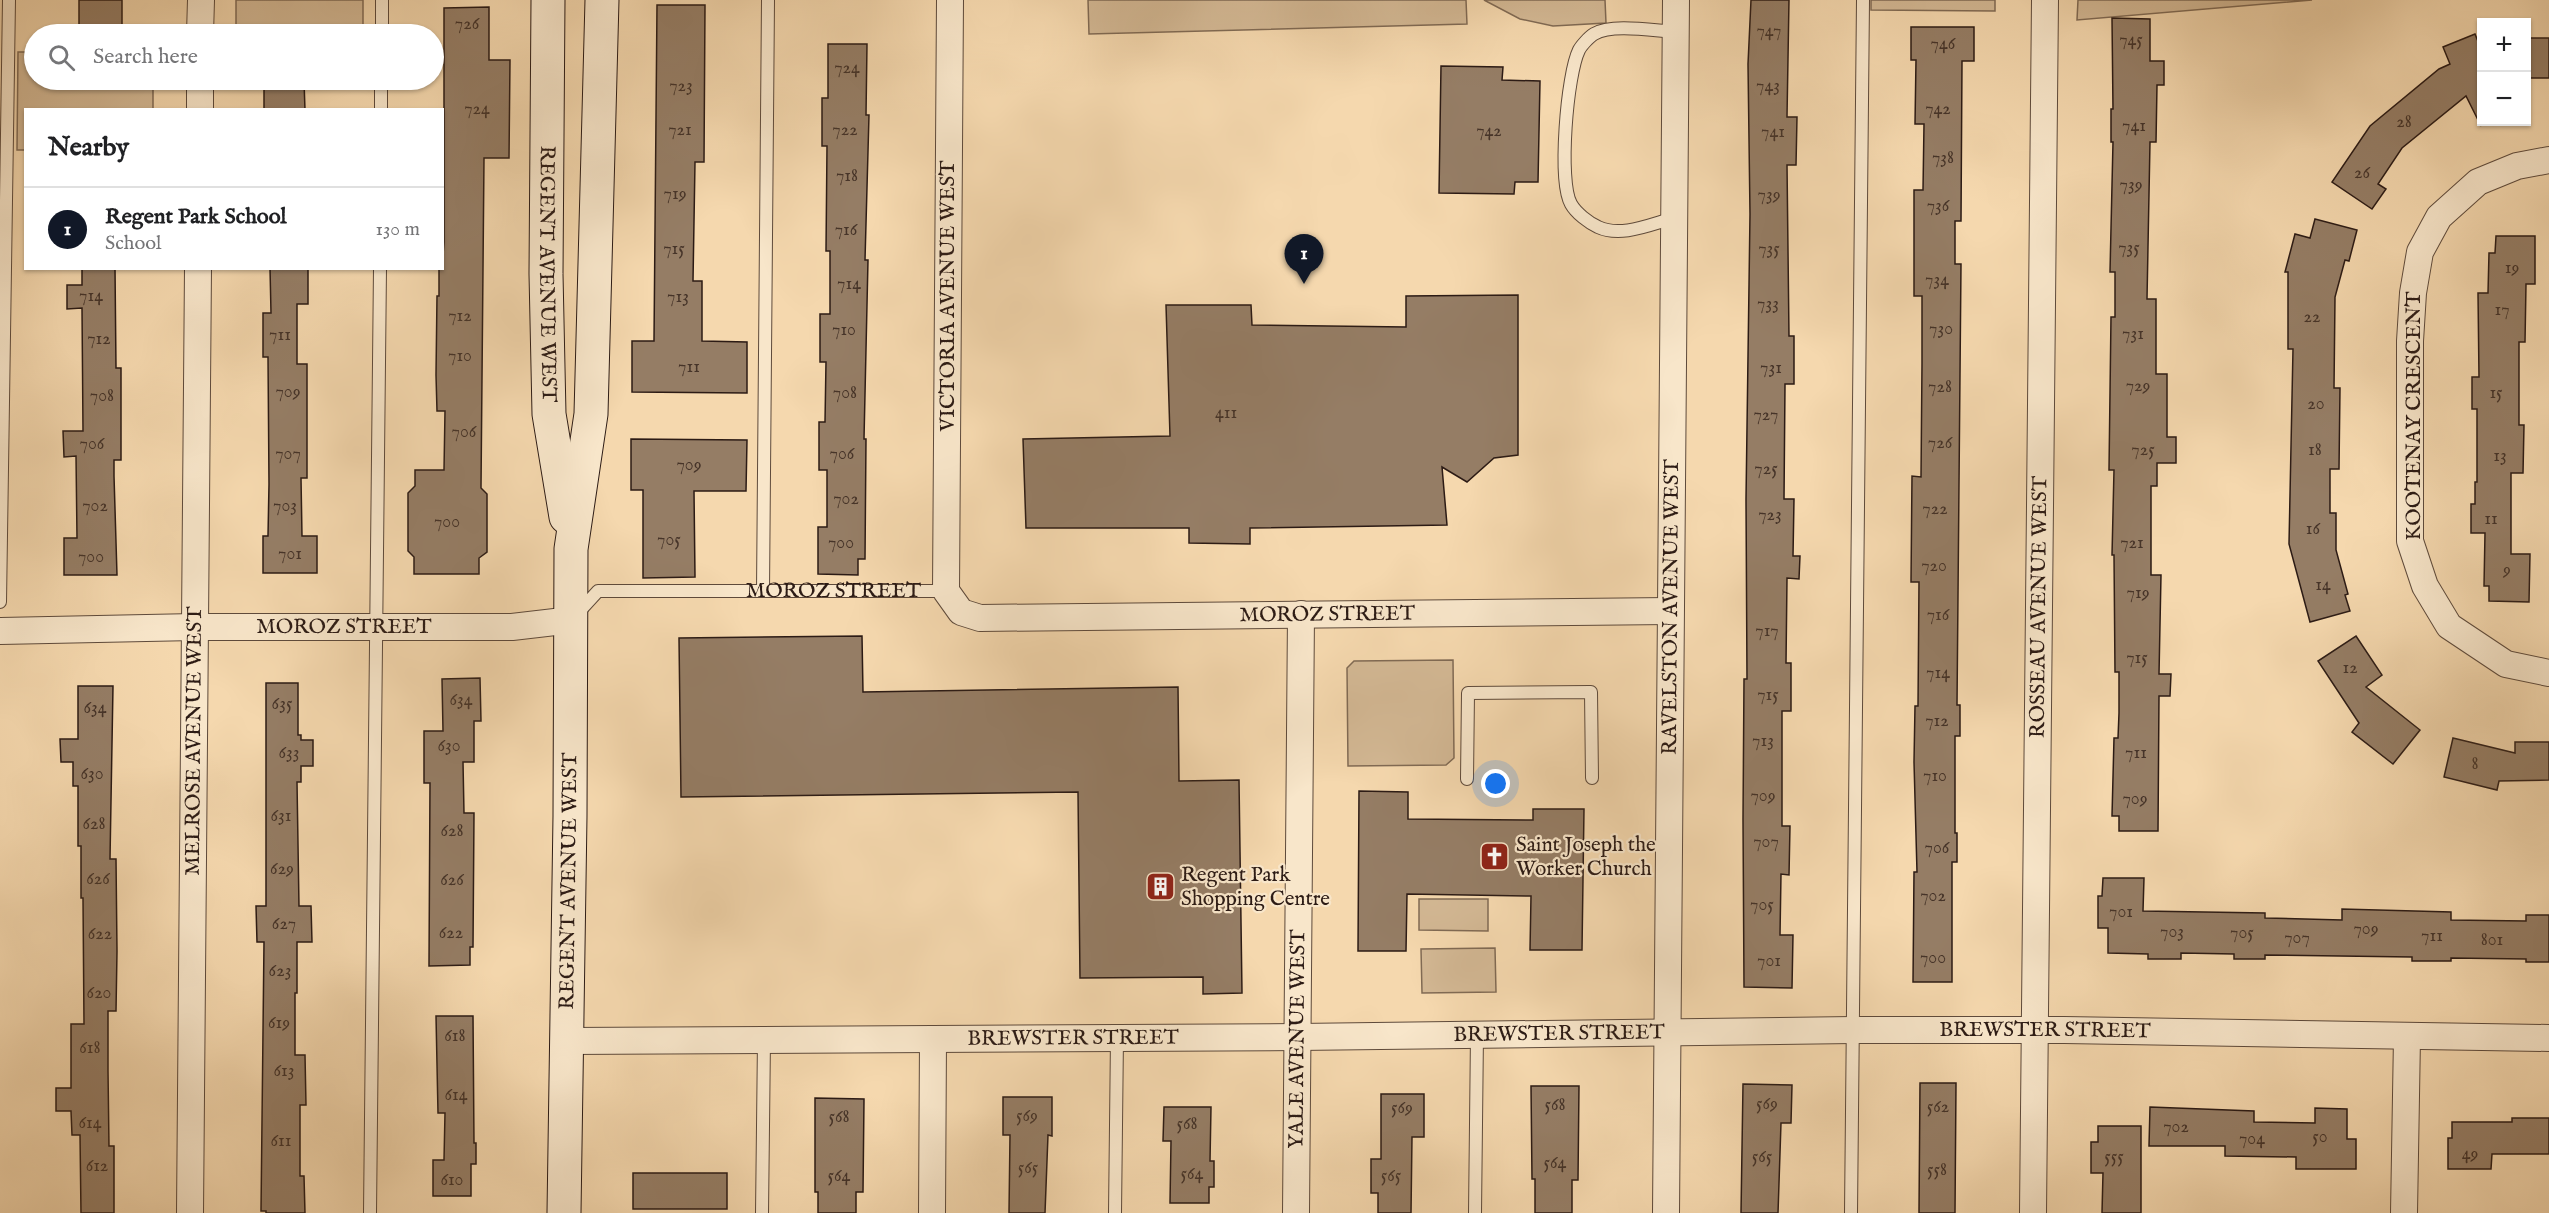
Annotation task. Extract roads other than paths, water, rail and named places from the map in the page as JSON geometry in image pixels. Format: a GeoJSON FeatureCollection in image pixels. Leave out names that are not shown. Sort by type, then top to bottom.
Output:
{"type":"FeatureCollection","features":[{"type":"Feature","properties":{"kind":"main road","name":"REGENT AVENUE WEST"},"geometry":{"type":"LineString","coordinates":[[548,0],[546,274],[549,414],[571,549],[572,620],[564,1213]]}},
{"type":"Feature","properties":{"kind":"main road","name":"REGENT AVENUE WEST"},"geometry":{"type":"LineString","coordinates":[[571,549],[591,414],[597,273],[602,0]]}},
{"type":"Feature","properties":{"kind":"street"},"geometry":{"type":"LineString","coordinates":[[200,24],[201,0]]}},
{"type":"Feature","properties":{"kind":"street","name":"VICTORIA AVENUE WEST"},"geometry":{"type":"LineString","coordinates":[[946,591],[950,0]]}},
{"type":"Feature","properties":{"kind":"street","name":"RAVELSTON AVENUE WEST"},"geometry":{"type":"LineString","coordinates":[[1666,1213],[1676,0]]}},
{"type":"Feature","properties":{"kind":"street","name":"ROSSEAU AVENUE WEST"},"geometry":{"type":"LineString","coordinates":[[2033,1213],[2045,0]]}},
{"type":"Feature","properties":{"kind":"street"},"geometry":{"type":"LineString","coordinates":[[200,90],[200,108]]}},
{"type":"Feature","properties":{"kind":"street","name":"KOOTENAY CRESCENT"},"geometry":{"type":"LineString","coordinates":[[2549,160],[2517,166],[2478,182],[2439,217],[2420,252],[2413,293],[2410,341],[2410,541],[2426,586],[2449,626],[2506,664],[2549,673]]}},
{"type":"Feature","properties":{"kind":"street","name":"MELROSE AVENUE WEST"},"geometry":{"type":"LineString","coordinates":[[190,1213],[198,270]]}},
{"type":"Feature","properties":{"kind":"street","name":"MOROZ STREET"},"geometry":{"type":"LineString","coordinates":[[946,591],[962,612],[980,618],[1670,611]]}},
{"type":"Feature","properties":{"kind":"street","name":"YALE AVENUE WEST"},"geometry":{"type":"LineString","coordinates":[[1296,1213],[1301,614]]}},
{"type":"Feature","properties":{"kind":"street","name":"MOROZ STREET"},"geometry":{"type":"LineString","coordinates":[[0,631],[195,627],[512,627],[572,620]]}},
{"type":"Feature","properties":{"kind":"street","name":"BREWSTER STREET"},"geometry":{"type":"LineString","coordinates":[[567,1041],[1298,1037],[1853,1030],[2036,1030],[2549,1038]]}},
{"type":"Feature","properties":{"kind":"street"},"geometry":{"type":"LineString","coordinates":[[2404,1213],[2407,1036]]}},
{"type":"Feature","properties":{"kind":"street"},"geometry":{"type":"LineString","coordinates":[[932,1213],[933,1040]]}},
{"type":"Feature","properties":{"kind":"lane"},"geometry":{"type":"LineString","coordinates":[[0,602],[9,0]]}},
{"type":"Feature","properties":{"kind":"lane"},"geometry":{"type":"LineString","coordinates":[[382,0],[382,24]]}},
{"type":"Feature","properties":{"kind":"lane"},"geometry":{"type":"LineString","coordinates":[[763,591],[768,0]]}},
{"type":"Feature","properties":{"kind":"lane"},"geometry":{"type":"LineString","coordinates":[[1851,1213],[1863,0]]}},
{"type":"Feature","properties":{"kind":"lane"},"geometry":{"type":"LineString","coordinates":[[1674,218],[1625,231],[1600,228],[1587,220],[1571,204],[1564,182],[1572,73],[1579,49],[1594,34],[1612,29],[1676,32]]}},
{"type":"Feature","properties":{"kind":"lane"},"geometry":{"type":"LineString","coordinates":[[381,90],[381,108]]}},
{"type":"Feature","properties":{"kind":"lane"},"geometry":{"type":"LineString","coordinates":[[370,1213],[380,270]]}},
{"type":"Feature","properties":{"kind":"lane","name":"MOROZ STREET"},"geometry":{"type":"LineString","coordinates":[[572,620],[598,591],[946,591]]}},
{"type":"Feature","properties":{"kind":"lane"},"geometry":{"type":"LineString","coordinates":[[1467,779],[1468,693],[1592,692],[1592,778]]}},
{"type":"Feature","properties":{"kind":"lane"},"geometry":{"type":"LineString","coordinates":[[1475,1213],[1477,1034]]}},
{"type":"Feature","properties":{"kind":"lane"},"geometry":{"type":"LineString","coordinates":[[1115,1213],[1117,1037]]}},
{"type":"Feature","properties":{"kind":"lane"},"geometry":{"type":"LineString","coordinates":[[762,1213],[764,1039]]}},
{"type":"Feature","properties":{"kind":"place","name":"Regent Park School"},"geometry":{"type":"Point","coordinates":[1304,284]}},
{"type":"Feature","properties":{"kind":"place","name":"Saint Joseph the Worker Church"},"geometry":{"type":"Point","coordinates":[1495,857]}},
{"type":"Feature","properties":{"kind":"place","name":"Regent Park Shopping Centre"},"geometry":{"type":"Point","coordinates":[1160,887]}}]}
